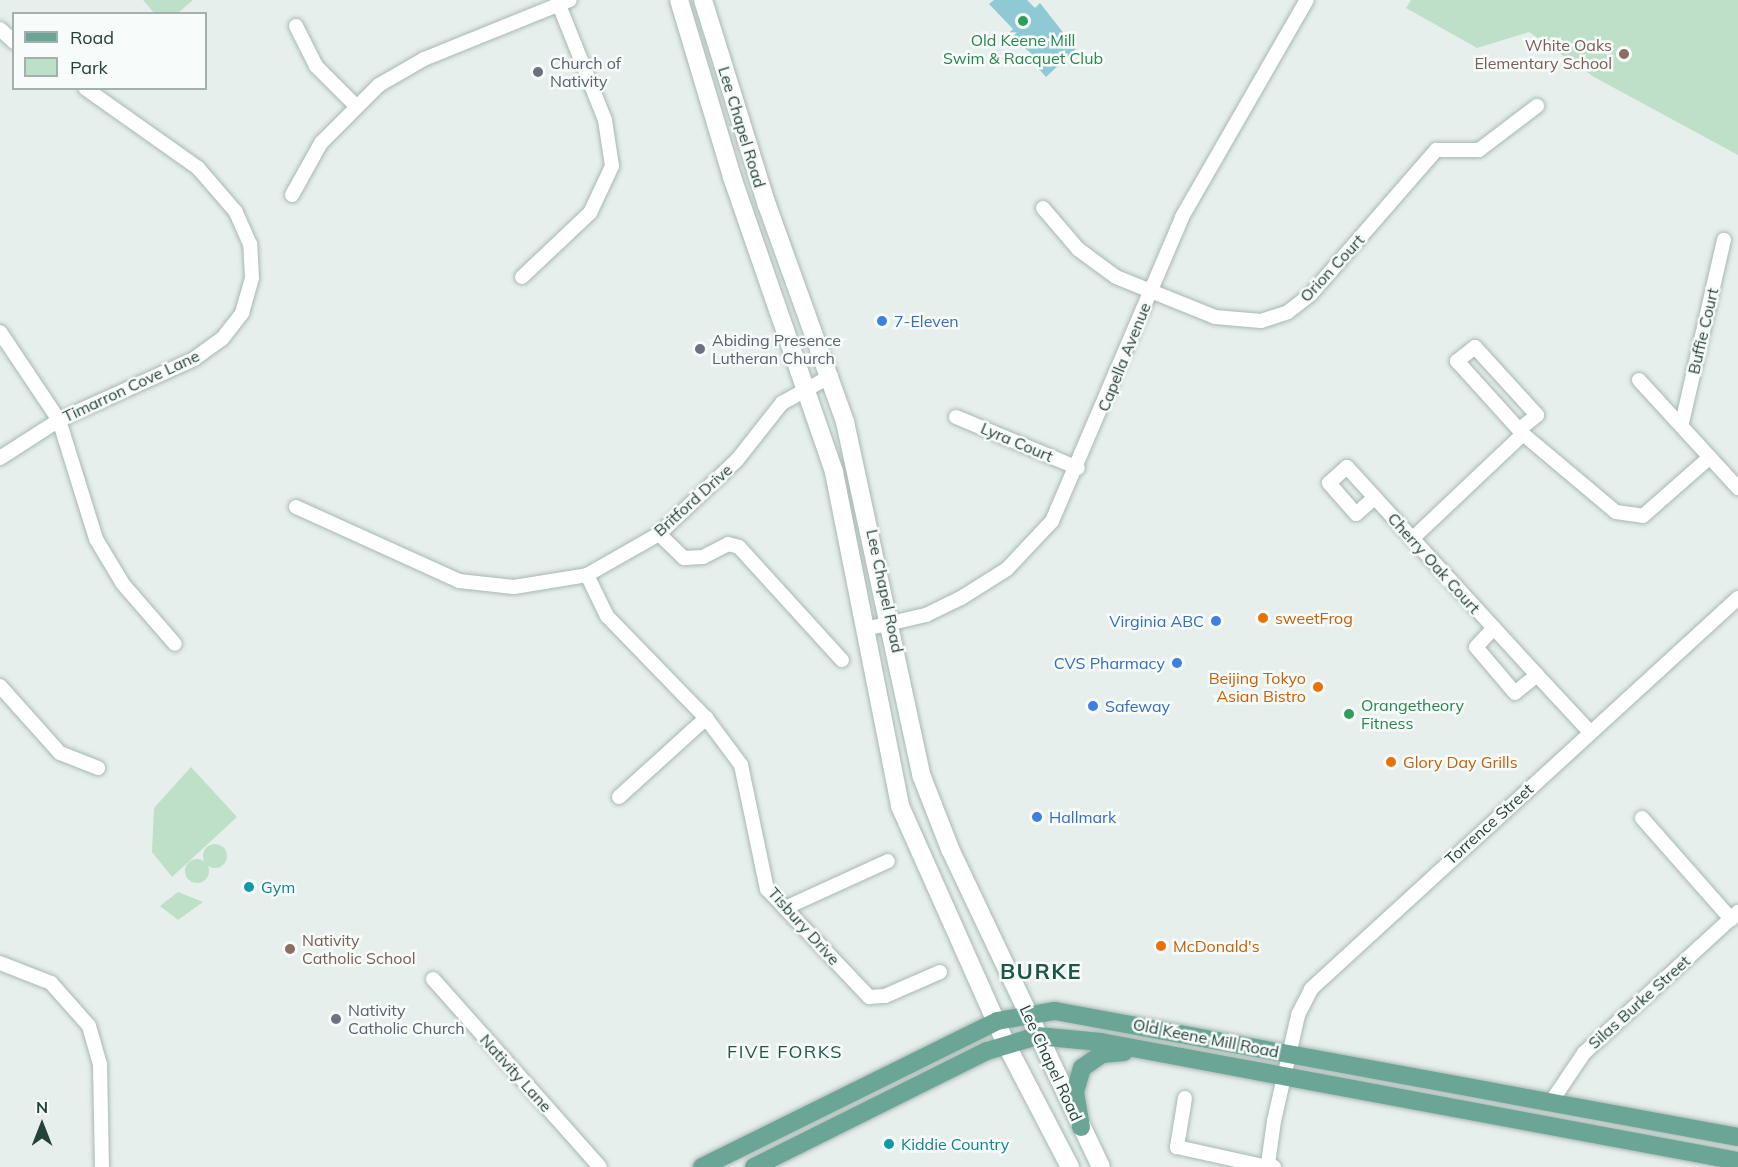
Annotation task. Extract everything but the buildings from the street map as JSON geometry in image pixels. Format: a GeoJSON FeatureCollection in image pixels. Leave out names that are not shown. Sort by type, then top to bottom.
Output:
{"type":"FeatureCollection","features":[{"type":"Feature","properties":{"kind":"main road","name":"Lee Chapel Road"},"geometry":{"type":"LineString","coordinates":[[678,0],[732,177],[808,386],[843,506],[900,806],[1006,1044],[1070,1167]]}},
{"type":"Feature","properties":{"kind":"main road","name":"Lee Chapel Road"},"geometry":{"type":"LineString","coordinates":[[704,0],[767,205],[831,376],[892,625],[934,812],[1037,1036],[1101,1167]]}},
{"type":"Feature","properties":{"kind":"main road","name":"Old Keene Mill Road"},"geometry":{"type":"LineString","coordinates":[[702,1167],[997,1021],[1026,1012],[1105,1017],[1289,1054],[1738,1137]]}},
{"type":"Feature","properties":{"kind":"main road","name":"Old Keene Mill Road"},"geometry":{"type":"LineString","coordinates":[[754,1167],[1006,1044],[1037,1036],[1150,1052],[1738,1161]]}},
{"type":"Feature","properties":{"kind":"main road"},"geometry":{"type":"LineString","coordinates":[[1081,1127],[1076,1083],[1087,1062],[1110,1052],[1150,1052]]}},
{"type":"Feature","properties":{"kind":"street","name":"Capella Avenue"},"geometry":{"type":"LineString","coordinates":[[865,629],[892,625],[961,598],[1007,569],[1052,521],[1078,468],[1182,217],[1307,0]]}},
{"type":"Feature","properties":{"kind":"street"},"geometry":{"type":"LineString","coordinates":[[292,195],[321,142],[355,105],[424,58],[562,2],[605,120],[612,166],[590,213],[522,277]]}},
{"type":"Feature","properties":{"kind":"street"},"geometry":{"type":"LineString","coordinates":[[296,26],[316,66],[355,105]]}},
{"type":"Feature","properties":{"kind":"street"},"geometry":{"type":"LineString","coordinates":[[0,29],[12,40]]}},
{"type":"Feature","properties":{"kind":"street","name":"Timarron Cove Lane"},"geometry":{"type":"LineString","coordinates":[[0,459],[59,420],[194,359],[222,339],[242,313],[252,278],[250,244],[236,212],[198,168],[88,90]]}},
{"type":"Feature","properties":{"kind":"street","name":"Orion Court"},"geometry":{"type":"LineString","coordinates":[[1043,208],[1094,263],[1151,291],[1235,321],[1288,312],[1311,294],[1436,150],[1479,150],[1537,106]]}},
{"type":"Feature","properties":{"kind":"street","name":"Buffie Court"},"geometry":{"type":"LineString","coordinates":[[1682,423],[1724,240]]}},
{"type":"Feature","properties":{"kind":"street"},"geometry":{"type":"LineString","coordinates":[[0,332],[59,420],[96,539],[123,584],[175,644]]}},
{"type":"Feature","properties":{"kind":"street"},"geometry":{"type":"LineString","coordinates":[[1412,539],[1522,432],[1537,415],[1474,347],[1457,361],[1522,432],[1616,512],[1643,516],[1710,458]]}},
{"type":"Feature","properties":{"kind":"street","name":"Britford Drive"},"geometry":{"type":"LineString","coordinates":[[296,507],[459,581],[514,586],[586,575],[659,534],[737,460],[782,403],[808,386],[831,376]]}},
{"type":"Feature","properties":{"kind":"street"},"geometry":{"type":"LineString","coordinates":[[1639,380],[1682,423],[1738,488]]}},
{"type":"Feature","properties":{"kind":"street","name":"Lyra Court"},"geometry":{"type":"LineString","coordinates":[[956,417],[1078,468]]}},
{"type":"Feature","properties":{"kind":"street","name":"Cherry Oak Court"},"geometry":{"type":"LineString","coordinates":[[1374,498],[1590,732]]}},
{"type":"Feature","properties":{"kind":"street"},"geometry":{"type":"LineString","coordinates":[[659,534],[684,558],[703,557],[728,544],[739,547],[842,660]]}},
{"type":"Feature","properties":{"kind":"street","name":"Tisbury Drive"},"geometry":{"type":"LineString","coordinates":[[586,575],[607,616],[706,718],[741,765],[764,879],[785,908],[869,997],[885,996],[940,972]]}},
{"type":"Feature","properties":{"kind":"street","name":"Torrence Street"},"geometry":{"type":"LineString","coordinates":[[1270,1166],[1289,1054],[1305,998],[1328,968],[1738,598]]}},
{"type":"Feature","properties":{"kind":"street","name":"Cherry Oak Court"},"geometry":{"type":"LineString","coordinates":[[1494,628],[1476,647],[1515,693],[1537,675]]}},
{"type":"Feature","properties":{"kind":"street"},"geometry":{"type":"LineString","coordinates":[[0,686],[60,753],[98,768]]}},
{"type":"Feature","properties":{"kind":"street"},"geometry":{"type":"LineString","coordinates":[[619,797],[706,718]]}},
{"type":"Feature","properties":{"kind":"street"},"geometry":{"type":"LineString","coordinates":[[1642,818],[1734,915]]}},
{"type":"Feature","properties":{"kind":"street"},"geometry":{"type":"LineString","coordinates":[[785,908],[888,861]]}},
{"type":"Feature","properties":{"kind":"street","name":"Silas Burke Street"},"geometry":{"type":"LineString","coordinates":[[1551,1102],[1584,1053],[1734,915]]}},
{"type":"Feature","properties":{"kind":"street"},"geometry":{"type":"LineString","coordinates":[[0,963],[51,983],[89,1026],[100,1064],[102,1167]]}},
{"type":"Feature","properties":{"kind":"street","name":"Nativity Lane"},"geometry":{"type":"LineString","coordinates":[[433,979],[600,1167]]}},
{"type":"Feature","properties":{"kind":"street"},"geometry":{"type":"LineString","coordinates":[[1185,1098],[1177,1147],[1270,1166]]}},
{"type":"Feature","properties":{"kind":"green space"},"geometry":{"type":"Polygon","coordinates":[[[143,0],[193,0],[179,12],[153,12],[143,0]]]}},
{"type":"Feature","properties":{"kind":"green space","name":"White Oaks Elementary School"},"geometry":{"type":"Polygon","coordinates":[[[1411,0],[1738,0],[1738,155],[1594,77],[1529,32],[1477,48],[1406,8],[1411,0]]]}},
{"type":"Feature","properties":{"kind":"green space"},"geometry":{"type":"Polygon","coordinates":[[[191,767],[237,817],[172,877],[152,852],[154,808],[191,767]]]}},
{"type":"Feature","properties":{"kind":"green space"},"geometry":{"type":"Polygon","coordinates":[[[215,844],[224,847],[227,856],[224,865],[215,868],[206,865],[203,856],[206,847],[215,844]]]}},
{"type":"Feature","properties":{"kind":"green space"},"geometry":{"type":"Polygon","coordinates":[[[197,859],[206,862],[209,871],[206,880],[197,883],[188,880],[185,871],[188,862],[197,859]]]}},
{"type":"Feature","properties":{"kind":"green space"},"geometry":{"type":"Polygon","coordinates":[[[178,892],[203,902],[178,920],[160,906],[178,892]]]}},
{"type":"Feature","properties":{"kind":"water"},"geometry":{"type":"Polygon","coordinates":[[[994,0],[1027,0],[1035,8],[1040,3],[1076,49],[1046,77],[1039,69],[1044,64],[1008,34],[1013,29],[989,4],[994,0]]]}},
{"type":"Feature","properties":{"kind":"place","name":"Old Keene Mill Swim & Racquet Club"},"geometry":{"type":"Point","coordinates":[1023,21]}},
{"type":"Feature","properties":{"kind":"place","name":"White Oaks Elementary School"},"geometry":{"type":"Point","coordinates":[1624,54]}},
{"type":"Feature","properties":{"kind":"place","name":"Church of Nativity"},"geometry":{"type":"Point","coordinates":[538,72]}},
{"type":"Feature","properties":{"kind":"place","name":"7-Eleven"},"geometry":{"type":"Point","coordinates":[882,321]}},
{"type":"Feature","properties":{"kind":"place","name":"Abiding Presence Lutheran Church"},"geometry":{"type":"Point","coordinates":[700,349]}},
{"type":"Feature","properties":{"kind":"place","name":"sweetFrog"},"geometry":{"type":"Point","coordinates":[1263,618]}},
{"type":"Feature","properties":{"kind":"place","name":"Virginia ABC"},"geometry":{"type":"Point","coordinates":[1216,621]}},
{"type":"Feature","properties":{"kind":"place","name":"CVS Pharmacy"},"geometry":{"type":"Point","coordinates":[1177,663]}},
{"type":"Feature","properties":{"kind":"place","name":"Beijing Tokyo Asian Bistro"},"geometry":{"type":"Point","coordinates":[1318,687]}},
{"type":"Feature","properties":{"kind":"place","name":"Safeway"},"geometry":{"type":"Point","coordinates":[1093,706]}},
{"type":"Feature","properties":{"kind":"place","name":"Orangetheory Fitness"},"geometry":{"type":"Point","coordinates":[1349,714]}},
{"type":"Feature","properties":{"kind":"place","name":"Glory Day Grills"},"geometry":{"type":"Point","coordinates":[1391,762]}},
{"type":"Feature","properties":{"kind":"place","name":"Hallmark"},"geometry":{"type":"Point","coordinates":[1037,817]}},
{"type":"Feature","properties":{"kind":"place","name":"Gym"},"geometry":{"type":"Point","coordinates":[249,887]}},
{"type":"Feature","properties":{"kind":"place","name":"McDonald's"},"geometry":{"type":"Point","coordinates":[1161,946]}},
{"type":"Feature","properties":{"kind":"place","name":"Nativity Catholic School"},"geometry":{"type":"Point","coordinates":[290,949]}},
{"type":"Feature","properties":{"kind":"place","name":"Nativity Catholic Church"},"geometry":{"type":"Point","coordinates":[336,1019]}},
{"type":"Feature","properties":{"kind":"place","name":"Kiddie Country"},"geometry":{"type":"Point","coordinates":[889,1144]}},
{"type":"Feature","properties":{"kind":"district","name":"BURKE"},"geometry":{"type":"Point","coordinates":[1041,972]}},
{"type":"Feature","properties":{"kind":"district","name":"FIVE FORKS"},"geometry":{"type":"Point","coordinates":[785,1052]}}]}
